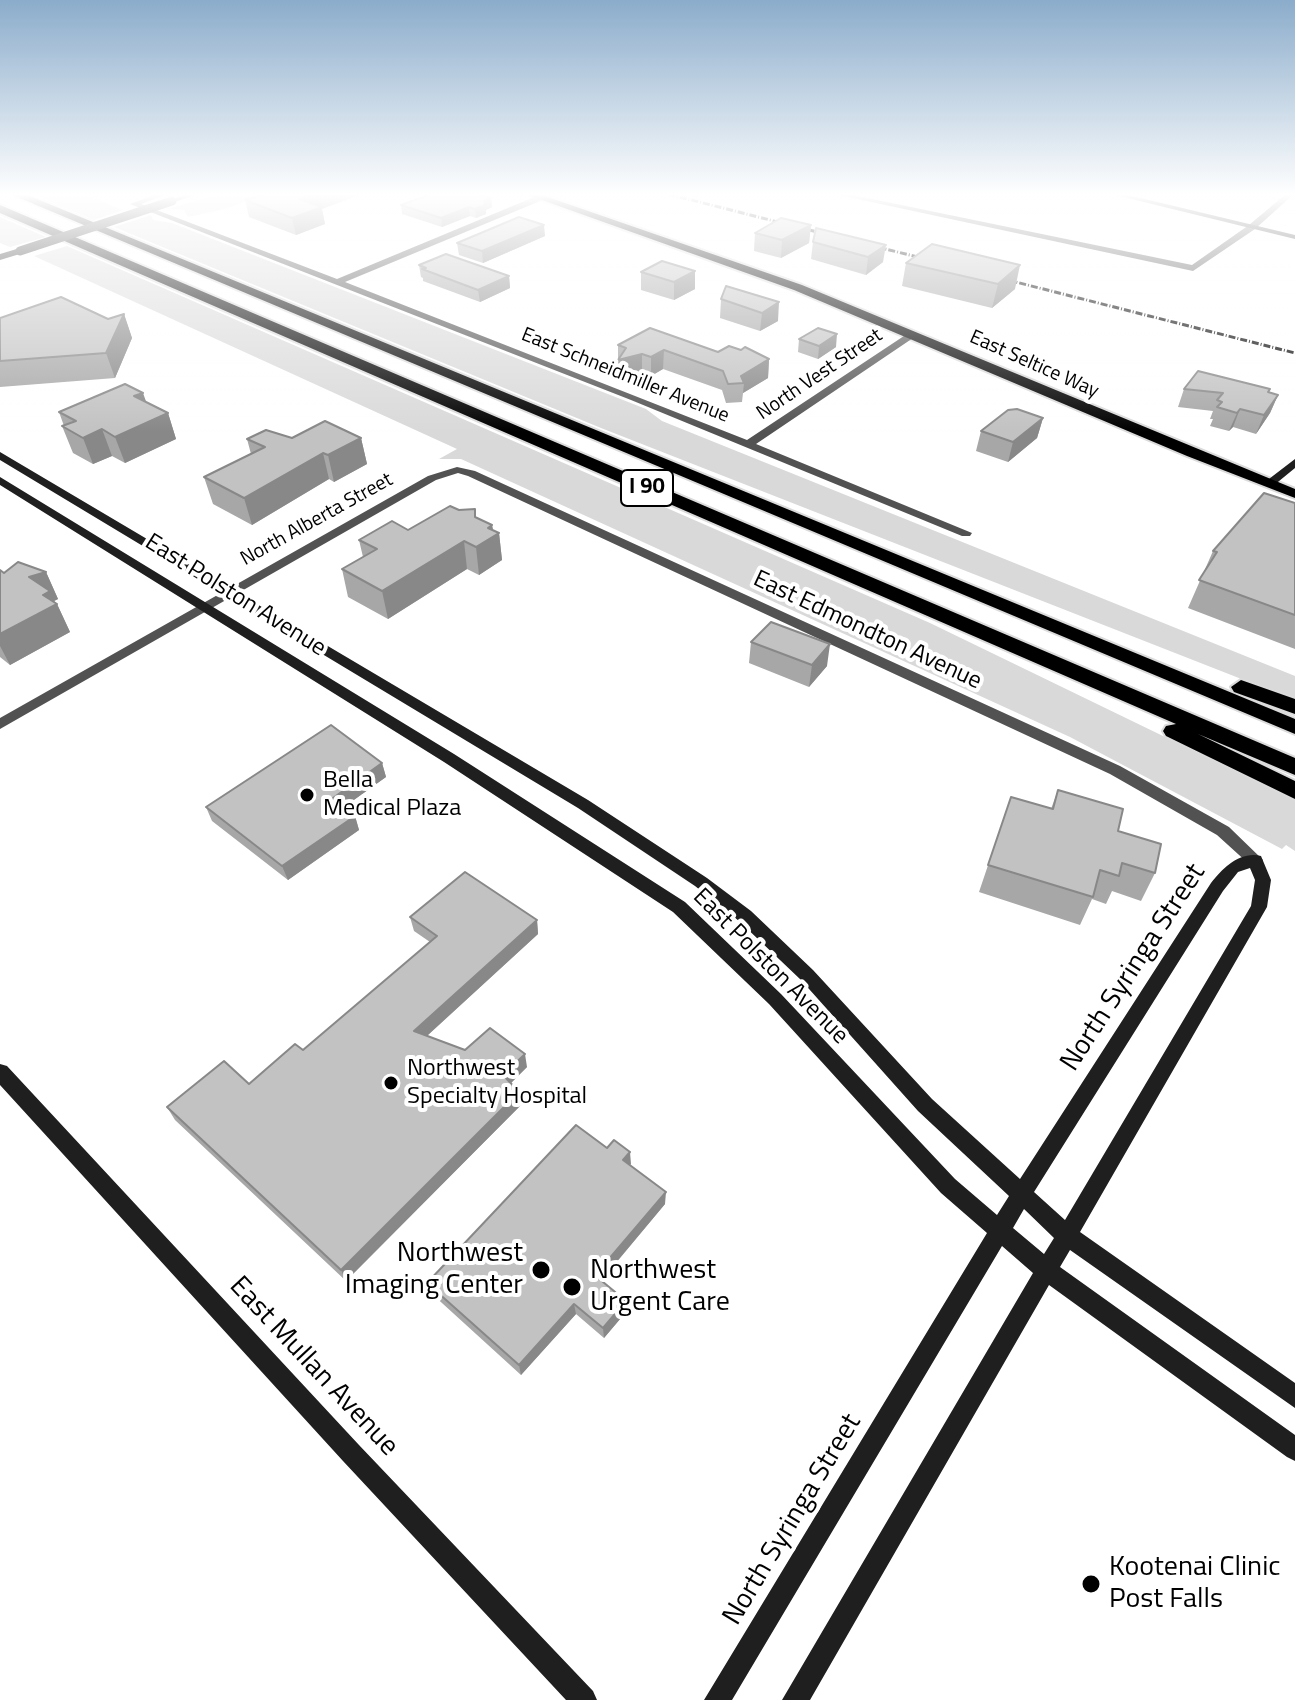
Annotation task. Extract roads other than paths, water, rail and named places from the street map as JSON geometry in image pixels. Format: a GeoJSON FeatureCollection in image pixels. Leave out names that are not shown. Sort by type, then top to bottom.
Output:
{"type":"FeatureCollection","features":[{"type":"Feature","properties":{"kind":"highway","name":"I 90"},"geometry":{"type":"LineString","coordinates":[[149,273],[1295,767]]}},
{"type":"Feature","properties":{"kind":"highway","name":"I 90"},"geometry":{"type":"LineString","coordinates":[[205,273],[1295,727]]}},
{"type":"Feature","properties":{"kind":"highway"},"geometry":{"type":"LineString","coordinates":[[637,455],[861,537],[1295,707]]}},
{"type":"Feature","properties":{"kind":"highway"},"geometry":{"type":"LineString","coordinates":[[895,595],[1295,791]]}},
{"type":"Feature","properties":{"kind":"main road","name":"East Seltice Way"},"geometry":{"type":"LineString","coordinates":[[760,273],[913,334],[1149,437],[1295,494]]}},
{"type":"Feature","properties":{"kind":"street","name":"East Schneidmiller Avenue"},"geometry":{"type":"LineString","coordinates":[[315,273],[966,533]]}},
{"type":"Feature","properties":{"kind":"street"},"geometry":{"type":"LineString","coordinates":[[338,282],[358,273]]}},
{"type":"Feature","properties":{"kind":"street","name":"North Vest Street"},"geometry":{"type":"LineString","coordinates":[[747,445],[913,334]]}},
{"type":"Feature","properties":{"kind":"street","name":"East Polston Avenue"},"geometry":{"type":"LineString","coordinates":[[0,455],[579,801],[701,882],[745,916],[807,975],[925,1105],[1065,1234],[1295,1397]]}},
{"type":"Feature","properties":{"kind":"street"},"geometry":{"type":"LineString","coordinates":[[1269,484],[1295,462]]}},
{"type":"Feature","properties":{"kind":"street","name":"North Alberta Street"},"geometry":{"type":"LineString","coordinates":[[0,724],[447,471]]}},
{"type":"Feature","properties":{"kind":"street","name":"East Edmondton Avenue"},"geometry":{"type":"LineString","coordinates":[[447,471],[471,473],[1115,770],[1175,801],[1223,831],[1255,860]]}},
{"type":"Feature","properties":{"kind":"street","name":"East Polston Avenue"},"geometry":{"type":"LineString","coordinates":[[0,480],[613,862],[679,907],[775,999],[948,1186],[1045,1269],[1295,1449]]}},
{"type":"Feature","properties":{"kind":"street"},"geometry":{"type":"LineString","coordinates":[[795,1700],[1259,907],[1263,880],[1255,860]]}},
{"type":"Feature","properties":{"kind":"street","name":"North Syringa Street"},"geometry":{"type":"LineString","coordinates":[[717,1700],[1021,1195],[1217,887],[1232,868],[1255,860]]}},
{"type":"Feature","properties":{"kind":"street","name":"East Mullan Avenue"},"geometry":{"type":"LineString","coordinates":[[0,1072],[351,1453],[584,1700]]}},
{"type":"Feature","properties":{"kind":"railway"},"geometry":{"type":"LineString","coordinates":[[996,277],[1295,353]]}},
{"type":"Feature","properties":{"kind":"place","name":"Bella Medical Plaza"},"geometry":{"type":"Point","coordinates":[307,795]}},
{"type":"Feature","properties":{"kind":"place","name":"Northwest Specialty Hospital"},"geometry":{"type":"Point","coordinates":[391,1083]}},
{"type":"Feature","properties":{"kind":"place","name":"Northwest Imaging Center"},"geometry":{"type":"Point","coordinates":[541,1270]}},
{"type":"Feature","properties":{"kind":"place","name":"Northwest Urgent Care"},"geometry":{"type":"Point","coordinates":[572,1287]}},
{"type":"Feature","properties":{"kind":"place","name":"Kootenai Clinic Post Falls"},"geometry":{"type":"Point","coordinates":[1091,1584]}}]}
